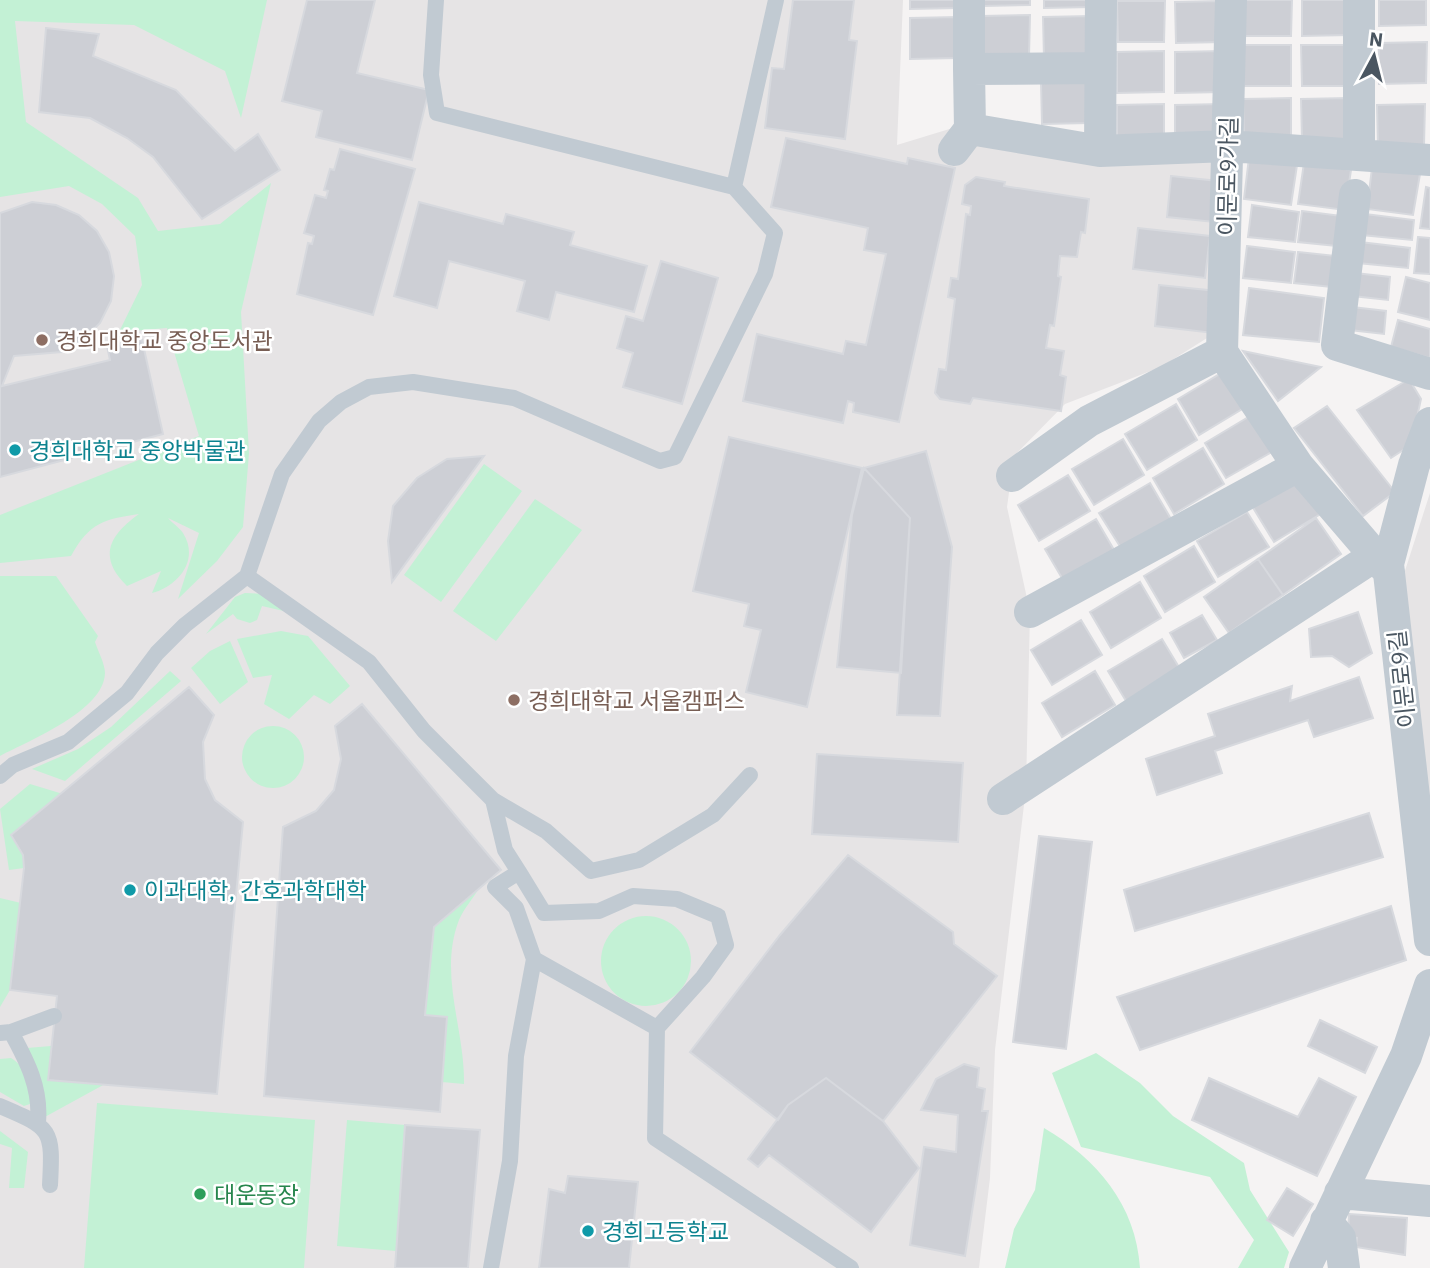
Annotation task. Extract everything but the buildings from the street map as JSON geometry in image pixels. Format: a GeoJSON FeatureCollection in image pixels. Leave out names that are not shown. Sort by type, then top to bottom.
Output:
{"type":"FeatureCollection","features":[{"type":"Feature","properties":{"kind":"street"},"geometry":{"type":"LineString","coordinates":[[969,0],[969,69],[962,139],[1100,151],[1228,146],[1430,160]]}},
{"type":"Feature","properties":{"kind":"street"},"geometry":{"type":"LineString","coordinates":[[1100,151],[1101,0]]}},
{"type":"Feature","properties":{"kind":"street","name":"이문로9가길"},"geometry":{"type":"LineString","coordinates":[[1222,352],[1231,0]]}},
{"type":"Feature","properties":{"kind":"street"},"geometry":{"type":"LineString","coordinates":[[1359,0],[1359,155]]}},
{"type":"Feature","properties":{"kind":"street"},"geometry":{"type":"LineString","coordinates":[[969,69],[1100,68]]}},
{"type":"Feature","properties":{"kind":"street"},"geometry":{"type":"LineString","coordinates":[[1355,195],[1337,345],[1430,374]]}},
{"type":"Feature","properties":{"kind":"street"},"geometry":{"type":"LineString","coordinates":[[1003,799],[1382,564],[1298,466],[1222,352],[1089,421],[1012,477]]}},
{"type":"Feature","properties":{"kind":"street","name":"이문로9길"},"geometry":{"type":"LineString","coordinates":[[1430,423],[1382,564],[1430,940]]}},
{"type":"Feature","properties":{"kind":"street"},"geometry":{"type":"LineString","coordinates":[[1030,612],[1298,466]]}},
{"type":"Feature","properties":{"kind":"street"},"geometry":{"type":"LineString","coordinates":[[1305,1268],[1406,1056],[1430,985]]}},
{"type":"Feature","properties":{"kind":"street"},"geometry":{"type":"LineString","coordinates":[[1333,1207],[1430,1200]]}},
{"type":"Feature","properties":{"kind":"street"},"geometry":{"type":"LineString","coordinates":[[1333,1207],[1344,1268]]}},
{"type":"Feature","properties":{"kind":"lane"},"geometry":{"type":"LineString","coordinates":[[0,776],[13,765],[68,742],[127,693],[157,653],[185,625],[247,576],[282,474],[319,421],[341,402],[369,387],[413,382],[514,398],[660,461],[675,457],[765,274],[775,233],[734,187],[437,113],[431,75],[436,0]]}},
{"type":"Feature","properties":{"kind":"lane"},"geometry":{"type":"LineString","coordinates":[[734,187],[776,0]]}},
{"type":"Feature","properties":{"kind":"lane"},"geometry":{"type":"LineString","coordinates":[[247,576],[369,662],[424,731],[493,800],[546,831],[591,871],[639,860],[713,815],[750,775]]}},
{"type":"Feature","properties":{"kind":"lane"},"geometry":{"type":"LineString","coordinates":[[493,800],[505,850],[544,913],[599,911],[633,896],[677,899],[719,916],[726,945],[703,977],[657,1028],[655,1138],[851,1268]]}},
{"type":"Feature","properties":{"kind":"lane"},"geometry":{"type":"LineString","coordinates":[[491,1268],[510,1161],[516,1056],[534,959],[516,908],[495,887],[519,872]]}},
{"type":"Feature","properties":{"kind":"lane"},"geometry":{"type":"LineString","coordinates":[[534,959],[657,1028]]}},
{"type":"Feature","properties":{"kind":"lane"},"geometry":{"type":"LineString","coordinates":[[38,1122],[40,1102],[28,1062],[6,1032],[54,1016]]}},
{"type":"Feature","properties":{"kind":"lane"},"geometry":{"type":"LineString","coordinates":[[0,1106],[38,1122],[52,1143],[50,1185]]}},
{"type":"Feature","properties":{"kind":"shaded area","name":"경희대학교 서울캠퍼스"},"geometry":{"type":"Polygon","coordinates":[[[0,0],[903,0],[897,145],[956,127],[1215,153],[1215,333],[1161,367],[1065,404],[1014,456],[1007,507],[1030,612],[1026,788],[995,1050],[990,1178],[979,1268],[0,1268],[0,0]]]}},
{"type":"Feature","properties":{"kind":"shaded area"},"geometry":{"type":"Polygon","coordinates":[[[1430,493],[1430,889],[1403,577],[1430,493]]]}},
{"type":"Feature","properties":{"kind":"green space"},"geometry":{"type":"Polygon","coordinates":[[[0,0],[267,0],[241,118],[225,71],[134,25],[15,21],[26,122],[138,198],[158,231],[220,224],[271,183],[241,312],[249,453],[243,527],[217,561],[178,599],[199,533],[168,518],[188,543],[188,562],[178,578],[152,593],[161,571],[127,586],[117,575],[110,555],[111,546],[121,529],[139,514],[99,524],[84,536],[71,556],[0,563],[0,515],[199,436],[167,328],[119,332],[142,285],[135,236],[102,204],[69,186],[0,197],[0,0]]]}},
{"type":"Feature","properties":{"kind":"green space"},"geometry":{"type":"Polygon","coordinates":[[[484,464],[522,491],[441,602],[404,575],[484,464]]]}},
{"type":"Feature","properties":{"kind":"green space"},"geometry":{"type":"Polygon","coordinates":[[[535,499],[582,530],[496,641],[453,611],[535,499]]]}},
{"type":"Feature","properties":{"kind":"green space"},"geometry":{"type":"Polygon","coordinates":[[[0,576],[56,576],[98,636],[95,642],[105,673],[101,687],[79,712],[46,733],[0,756],[0,576]]]}},
{"type":"Feature","properties":{"kind":"green space"},"geometry":{"type":"Polygon","coordinates":[[[245,593],[266,594],[288,612],[262,606],[257,620],[250,623],[237,619],[233,614],[206,634],[235,597],[245,593]]]}},
{"type":"Feature","properties":{"kind":"green space"},"geometry":{"type":"Polygon","coordinates":[[[281,631],[308,636],[350,686],[330,704],[314,695],[289,719],[264,704],[272,675],[253,678],[237,639],[281,631]]]}},
{"type":"Feature","properties":{"kind":"green space"},"geometry":{"type":"Polygon","coordinates":[[[230,641],[248,682],[220,704],[191,668],[210,651],[230,641]]]}},
{"type":"Feature","properties":{"kind":"green space"},"geometry":{"type":"Polygon","coordinates":[[[170,671],[181,681],[65,781],[32,769],[78,749],[111,727],[170,671]]]}},
{"type":"Feature","properties":{"kind":"green space"},"geometry":{"type":"Polygon","coordinates":[[[273,726],[295,735],[304,757],[295,779],[273,788],[251,779],[242,757],[251,735],[273,726]]]}},
{"type":"Feature","properties":{"kind":"green space"},"geometry":{"type":"Polygon","coordinates":[[[30,784],[63,794],[11,835],[23,855],[24,868],[9,870],[0,809],[30,784]]]}},
{"type":"Feature","properties":{"kind":"green space"},"geometry":{"type":"Polygon","coordinates":[[[479,888],[459,920],[451,961],[464,1084],[442,1082],[447,1018],[425,1015],[434,927],[479,888]]]}},
{"type":"Feature","properties":{"kind":"green space"},"geometry":{"type":"Polygon","coordinates":[[[0,898],[21,903],[10,990],[0,1007],[0,898]]]}},
{"type":"Feature","properties":{"kind":"green space"},"geometry":{"type":"Polygon","coordinates":[[[646,916],[663,919],[678,929],[688,944],[691,961],[688,978],[678,993],[663,1003],[646,1006],[629,1003],[614,993],[604,978],[601,961],[604,944],[614,929],[629,919],[646,916]]]}},
{"type":"Feature","properties":{"kind":"green space"},"geometry":{"type":"Polygon","coordinates":[[[51,1046],[48,1080],[105,1084],[43,1118],[27,1048],[51,1046]]]}},
{"type":"Feature","properties":{"kind":"green space"},"geometry":{"type":"Polygon","coordinates":[[[1096,1053],[1140,1083],[1173,1116],[1244,1163],[1250,1190],[1289,1252],[1284,1268],[1238,1268],[1254,1240],[1210,1177],[1081,1147],[1052,1073],[1096,1053]]]}},
{"type":"Feature","properties":{"kind":"green space"},"geometry":{"type":"Polygon","coordinates":[[[11,1058],[21,1067],[27,1078],[30,1104],[24,1106],[0,1092],[0,1059],[11,1058]]]}},
{"type":"Feature","properties":{"kind":"green space","name":"대운동장"},"geometry":{"type":"Polygon","coordinates":[[[97,1103],[315,1120],[304,1268],[84,1268],[97,1103]]]}},
{"type":"Feature","properties":{"kind":"green space"},"geometry":{"type":"Polygon","coordinates":[[[347,1120],[405,1125],[396,1251],[337,1246],[347,1120]]]}},
{"type":"Feature","properties":{"kind":"green space"},"geometry":{"type":"Polygon","coordinates":[[[1044,1128],[1081,1154],[1110,1186],[1131,1224],[1140,1268],[1005,1268],[1014,1229],[1035,1190],[1044,1128]]]}},
{"type":"Feature","properties":{"kind":"green space"},"geometry":{"type":"Polygon","coordinates":[[[0,1131],[28,1152],[24,1188],[9,1188],[12,1148],[0,1144],[0,1131]]]}},
{"type":"Feature","properties":{"kind":"place","name":"경희대학교 중앙도서관"},"geometry":{"type":"Point","coordinates":[42,340]}},
{"type":"Feature","properties":{"kind":"place","name":"경희대학교 중앙박물관"},"geometry":{"type":"Point","coordinates":[15,450]}},
{"type":"Feature","properties":{"kind":"place","name":"경희대학교 서울캠퍼스"},"geometry":{"type":"Point","coordinates":[514,700]}},
{"type":"Feature","properties":{"kind":"place","name":"이과대학, 간호과학대학"},"geometry":{"type":"Point","coordinates":[130,890]}},
{"type":"Feature","properties":{"kind":"place","name":"대운동장"},"geometry":{"type":"Point","coordinates":[200,1194]}},
{"type":"Feature","properties":{"kind":"place","name":"경희고등학교"},"geometry":{"type":"Point","coordinates":[588,1231]}}]}
